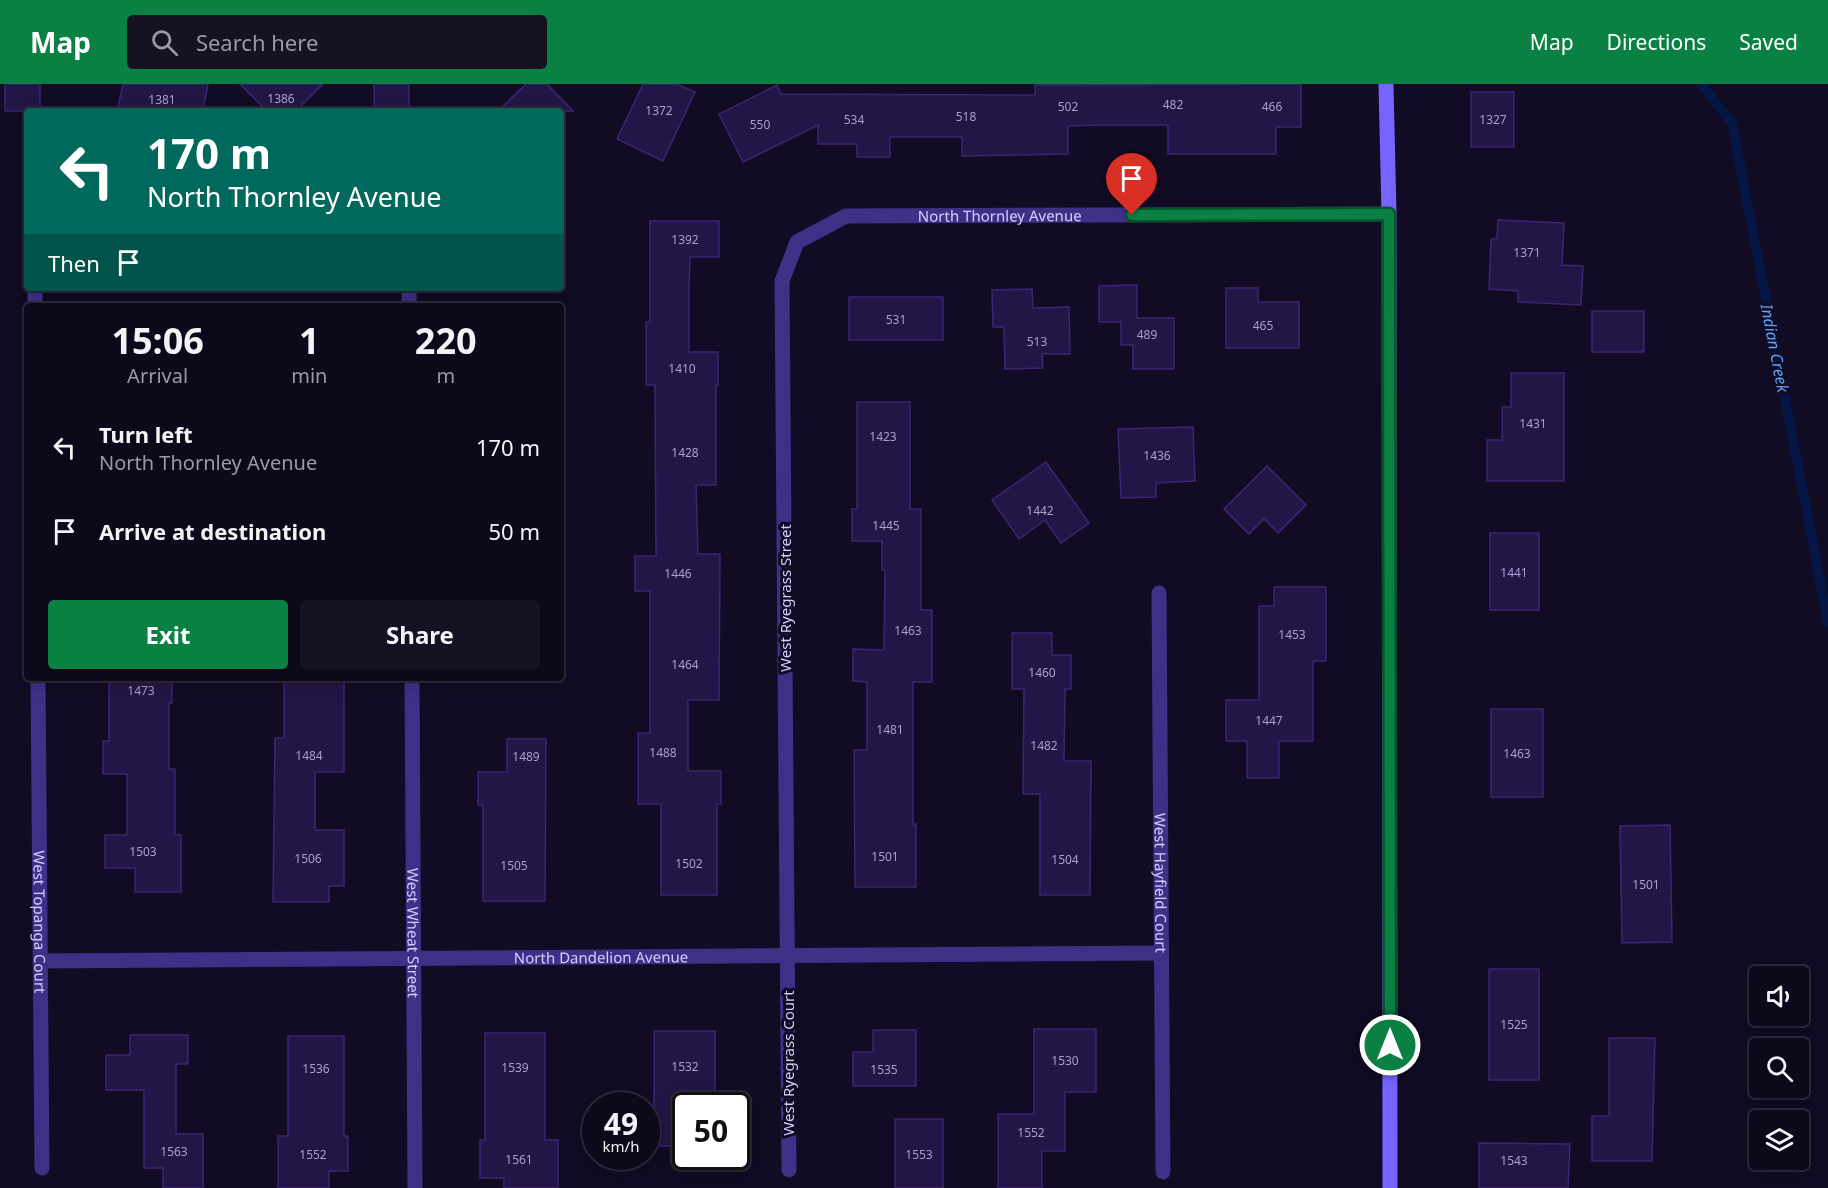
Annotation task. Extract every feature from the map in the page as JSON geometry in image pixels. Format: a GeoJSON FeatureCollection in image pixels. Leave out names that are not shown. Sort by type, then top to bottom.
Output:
{"type":"FeatureCollection","features":[{"type":"Feature","properties":{"kind":"main road"},"geometry":{"type":"LineString","coordinates":[[1386,84],[1389,214],[1390,1188]]}},
{"type":"Feature","properties":{"kind":"street","name":"North Thornley Avenue"},"geometry":{"type":"LineString","coordinates":[[796,242],[846,216],[1389,214]]}},
{"type":"Feature","properties":{"kind":"street","name":"West Ryegrass Street"},"geometry":{"type":"LineString","coordinates":[[787,956],[782,281],[796,242]]}},
{"type":"Feature","properties":{"kind":"street","name":"West Hayfield Court"},"geometry":{"type":"LineString","coordinates":[[1158,593],[1163,1172]]}},
{"type":"Feature","properties":{"kind":"street","name":"West Topanga Court"},"geometry":{"type":"LineString","coordinates":[[38,681],[42,1168]]}},
{"type":"Feature","properties":{"kind":"street","name":"West Wheat Street"},"geometry":{"type":"LineString","coordinates":[[412,681],[416,1188]]}},
{"type":"Feature","properties":{"kind":"street","name":"North Dandelion Avenue"},"geometry":{"type":"LineString","coordinates":[[40,961],[1161,953]]}},
{"type":"Feature","properties":{"kind":"street","name":"West Ryegrass Court"},"geometry":{"type":"LineString","coordinates":[[787,956],[789,1170]]}},
{"type":"Feature","properties":{"kind":"building"},"geometry":{"type":"Polygon","coordinates":[[[5,84],[40,84],[40,108],[5,111],[5,84]]]}},
{"type":"Feature","properties":{"kind":"building"},"geometry":{"type":"Polygon","coordinates":[[[123,84],[208,84],[204,108],[118,108],[123,84]]]}},
{"type":"Feature","properties":{"kind":"building"},"geometry":{"type":"Polygon","coordinates":[[[240,84],[323,84],[299,108],[264,108],[240,84]]]}},
{"type":"Feature","properties":{"kind":"building"},"geometry":{"type":"Polygon","coordinates":[[[374,84],[409,84],[409,108],[374,108],[374,84]]]}},
{"type":"Feature","properties":{"kind":"building"},"geometry":{"type":"Polygon","coordinates":[[[526,84],[547,84],[573,111],[564,111],[564,108],[501,108],[526,84]]]}},
{"type":"Feature","properties":{"kind":"building"},"geometry":{"type":"Polygon","coordinates":[[[643,84],[676,84],[695,92],[663,161],[617,139],[643,84]]]}},
{"type":"Feature","properties":{"kind":"building"},"geometry":{"type":"Polygon","coordinates":[[[1301,84],[1301,127],[1276,127],[1276,154],[1168,154],[1168,125],[1101,125],[1068,126],[1068,154],[962,156],[962,137],[890,137],[890,157],[857,157],[857,144],[818,144],[818,125],[743,162],[719,114],[777,85],[781,94],[1035,95],[1035,85],[1301,84]]]}},
{"type":"Feature","properties":{"kind":"building"},"geometry":{"type":"Polygon","coordinates":[[[1471,92],[1514,92],[1514,147],[1471,147],[1471,92]]]}},
{"type":"Feature","properties":{"kind":"building"},"geometry":{"type":"Polygon","coordinates":[[[1498,220],[1564,223],[1562,265],[1583,266],[1581,305],[1518,302],[1518,291],[1489,289],[1491,239],[1497,239],[1498,220]]]}},
{"type":"Feature","properties":{"kind":"building"},"geometry":{"type":"Polygon","coordinates":[[[650,221],[719,221],[719,257],[690,257],[689,288],[689,352],[718,352],[716,485],[696,485],[698,554],[720,554],[719,700],[688,700],[688,771],[721,771],[721,804],[717,804],[717,895],[661,895],[661,804],[638,804],[638,733],[650,733],[650,591],[635,591],[635,556],[656,556],[655,385],[646,385],[646,322],[650,322],[650,221]]]}},
{"type":"Feature","properties":{"kind":"building"},"geometry":{"type":"Polygon","coordinates":[[[1137,285],[1137,318],[1174,318],[1174,369],[1133,369],[1133,345],[1121,345],[1121,322],[1099,322],[1099,286],[1137,285]]]}},
{"type":"Feature","properties":{"kind":"building"},"geometry":{"type":"Polygon","coordinates":[[[1226,288],[1258,288],[1258,302],[1299,302],[1299,348],[1226,348],[1226,288]]]}},
{"type":"Feature","properties":{"kind":"building"},"geometry":{"type":"Polygon","coordinates":[[[1032,289],[1033,308],[1069,307],[1070,354],[1042,354],[1043,368],[1005,369],[1004,327],[993,327],[992,290],[1032,289]]]}},
{"type":"Feature","properties":{"kind":"building"},"geometry":{"type":"Polygon","coordinates":[[[849,297],[943,297],[943,340],[849,340],[849,297]]]}},
{"type":"Feature","properties":{"kind":"building"},"geometry":{"type":"Polygon","coordinates":[[[1592,311],[1644,311],[1644,352],[1592,352],[1592,311]]]}},
{"type":"Feature","properties":{"kind":"building"},"geometry":{"type":"Polygon","coordinates":[[[1511,373],[1564,373],[1564,481],[1487,481],[1487,440],[1502,440],[1502,407],[1511,407],[1511,373]]]}},
{"type":"Feature","properties":{"kind":"building"},"geometry":{"type":"Polygon","coordinates":[[[857,402],[910,402],[910,509],[921,509],[921,610],[932,610],[932,682],[913,682],[913,824],[916,824],[916,887],[855,887],[854,750],[867,750],[867,682],[853,681],[853,649],[884,650],[885,570],[882,570],[882,541],[852,541],[852,509],[857,509],[857,402]]]}},
{"type":"Feature","properties":{"kind":"building"},"geometry":{"type":"Polygon","coordinates":[[[1193,427],[1195,481],[1156,483],[1156,497],[1121,498],[1118,429],[1193,427]]]}},
{"type":"Feature","properties":{"kind":"building"},"geometry":{"type":"Polygon","coordinates":[[[1046,462],[1089,523],[1061,543],[1045,520],[1019,539],[992,500],[1046,462]]]}},
{"type":"Feature","properties":{"kind":"building"},"geometry":{"type":"Polygon","coordinates":[[[1267,466],[1306,505],[1278,533],[1264,519],[1249,534],[1224,509],[1267,466]]]}},
{"type":"Feature","properties":{"kind":"building"},"geometry":{"type":"Polygon","coordinates":[[[1490,533],[1539,533],[1539,610],[1490,610],[1490,533]]]}},
{"type":"Feature","properties":{"kind":"building"},"geometry":{"type":"Polygon","coordinates":[[[1274,587],[1326,587],[1326,661],[1313,661],[1313,741],[1279,741],[1279,778],[1247,778],[1247,741],[1226,741],[1226,700],[1259,700],[1259,606],[1274,606],[1274,587]]]}},
{"type":"Feature","properties":{"kind":"building"},"geometry":{"type":"Polygon","coordinates":[[[1012,633],[1052,633],[1052,655],[1071,655],[1071,689],[1065,689],[1064,761],[1091,761],[1090,895],[1040,895],[1040,794],[1023,794],[1024,689],[1012,689],[1012,633]]]}},
{"type":"Feature","properties":{"kind":"building"},"geometry":{"type":"Polygon","coordinates":[[[109,681],[172,681],[172,703],[169,703],[169,769],[175,769],[175,835],[181,835],[181,892],[135,892],[135,868],[105,868],[105,835],[127,835],[127,774],[103,774],[103,741],[109,741],[109,681]]]}},
{"type":"Feature","properties":{"kind":"building"},"geometry":{"type":"Polygon","coordinates":[[[284,681],[344,681],[344,772],[315,772],[315,830],[344,830],[344,886],[329,886],[329,902],[273,902],[275,738],[284,738],[284,681]]]}},
{"type":"Feature","properties":{"kind":"building"},"geometry":{"type":"Polygon","coordinates":[[[1491,709],[1543,709],[1543,797],[1491,797],[1491,709]]]}},
{"type":"Feature","properties":{"kind":"building"},"geometry":{"type":"Polygon","coordinates":[[[507,739],[546,739],[545,901],[483,901],[483,805],[478,805],[478,772],[507,772],[507,739]]]}},
{"type":"Feature","properties":{"kind":"building"},"geometry":{"type":"Polygon","coordinates":[[[1670,825],[1672,942],[1622,943],[1620,826],[1670,825]]]}},
{"type":"Feature","properties":{"kind":"building"},"geometry":{"type":"Polygon","coordinates":[[[1489,969],[1539,969],[1539,1080],[1489,1080],[1489,969]]]}},
{"type":"Feature","properties":{"kind":"building"},"geometry":{"type":"Polygon","coordinates":[[[1034,1029],[1096,1029],[1096,1092],[1065,1092],[1065,1151],[1042,1151],[1042,1188],[998,1188],[998,1114],[1034,1114],[1034,1029]]]}},
{"type":"Feature","properties":{"kind":"building"},"geometry":{"type":"Polygon","coordinates":[[[873,1030],[916,1030],[916,1086],[853,1086],[853,1052],[873,1052],[873,1030]]]}},
{"type":"Feature","properties":{"kind":"building"},"geometry":{"type":"Polygon","coordinates":[[[654,1031],[715,1031],[715,1092],[672,1092],[672,1146],[660,1146],[660,1092],[654,1092],[654,1031]]]}},
{"type":"Feature","properties":{"kind":"building"},"geometry":{"type":"Polygon","coordinates":[[[485,1033],[545,1033],[545,1140],[558,1140],[558,1188],[504,1188],[504,1178],[480,1178],[480,1140],[485,1140],[485,1033]]]}},
{"type":"Feature","properties":{"kind":"building"},"geometry":{"type":"Polygon","coordinates":[[[130,1035],[188,1035],[188,1064],[176,1064],[176,1134],[203,1134],[203,1188],[163,1188],[163,1168],[144,1168],[144,1090],[106,1090],[106,1055],[130,1055],[130,1035]]]}},
{"type":"Feature","properties":{"kind":"building"},"geometry":{"type":"Polygon","coordinates":[[[288,1036],[344,1036],[344,1136],[348,1136],[348,1171],[329,1171],[329,1188],[278,1188],[278,1136],[288,1136],[288,1036]]]}},
{"type":"Feature","properties":{"kind":"building"},"geometry":{"type":"Polygon","coordinates":[[[1609,1038],[1655,1038],[1652,1161],[1592,1161],[1592,1116],[1609,1116],[1609,1038]]]}},
{"type":"Feature","properties":{"kind":"building"},"geometry":{"type":"Polygon","coordinates":[[[895,1119],[943,1119],[943,1188],[895,1188],[895,1119]]]}},
{"type":"Feature","properties":{"kind":"building"},"geometry":{"type":"Polygon","coordinates":[[[1479,1143],[1570,1144],[1568,1188],[1479,1188],[1479,1143]]]}},
{"type":"Feature","properties":{"kind":"waterway","name":"Indian Creek"},"geometry":{"type":"LineString","coordinates":[[1701,84],[1732,123],[1828,622]]}},
{"type":"Feature","properties":{"kind":"route"},"geometry":{"type":"LineString","coordinates":[[1132,215],[1389,214],[1390,1045]]}}]}
